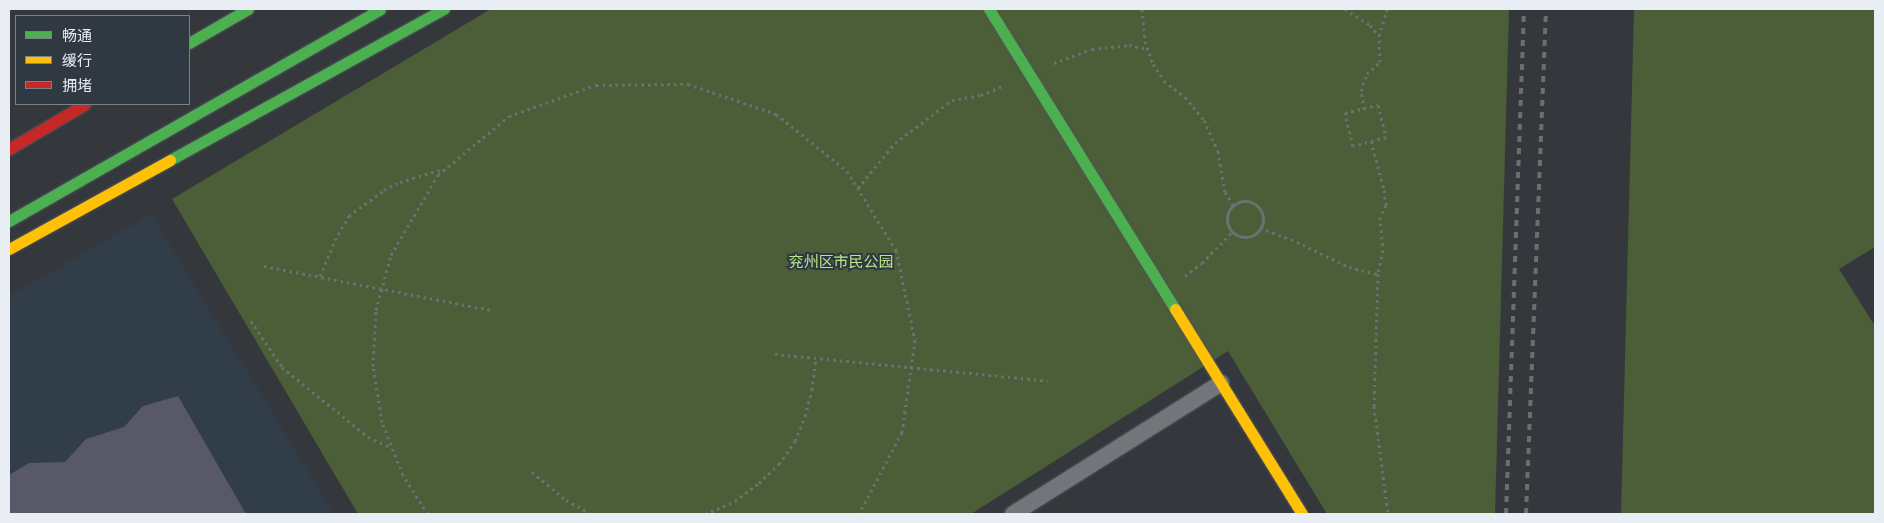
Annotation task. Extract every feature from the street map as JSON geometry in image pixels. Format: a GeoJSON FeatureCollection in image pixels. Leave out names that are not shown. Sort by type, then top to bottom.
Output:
{"type":"FeatureCollection","features":[{"type":"Feature","properties":{"kind":"street"},"geometry":{"type":"LineString","coordinates":[[190,42],[248,9]]}},
{"type":"Feature","properties":{"kind":"street"},"geometry":{"type":"LineString","coordinates":[[9,221],[380,9]]}},
{"type":"Feature","properties":{"kind":"street"},"geometry":{"type":"LineString","coordinates":[[9,249],[444,9]]}},
{"type":"Feature","properties":{"kind":"street"},"geometry":{"type":"LineString","coordinates":[[990,9],[1302,514]]}},
{"type":"Feature","properties":{"kind":"street"},"geometry":{"type":"LineString","coordinates":[[9,149],[83,105]]}},
{"type":"Feature","properties":{"kind":"lane"},"geometry":{"type":"LineString","coordinates":[[1013,514],[1221,383]]}},
{"type":"Feature","properties":{"kind":"path"},"geometry":{"type":"LineString","coordinates":[[1142,9],[1145,41],[1153,64],[1164,81],[1196,108],[1213,135],[1218,151],[1224,192],[1233,205]]}},
{"type":"Feature","properties":{"kind":"path"},"geometry":{"type":"LineString","coordinates":[[1345,9],[1370,25],[1379,36]]}},
{"type":"Feature","properties":{"kind":"path"},"geometry":{"type":"LineString","coordinates":[[1364,109],[1361,91],[1367,74],[1380,62],[1379,36],[1387,9]]}},
{"type":"Feature","properties":{"kind":"path"},"geometry":{"type":"LineString","coordinates":[[858,188],[895,143],[952,100],[981,95],[1030,75],[1067,57],[1092,49],[1130,45],[1148,49]]}},
{"type":"Feature","properties":{"kind":"path"},"geometry":{"type":"LineString","coordinates":[[428,514],[403,475],[382,422],[373,366],[376,310],[391,255],[438,176],[509,116],[596,85],[688,84],[776,114],[847,171],[896,250],[915,340],[902,432],[859,514]]}},
{"type":"Feature","properties":{"kind":"path"},"geometry":{"type":"LineString","coordinates":[[1378,105],[1386,138],[1372,141],[1353,146],[1345,113],[1378,105]]}},
{"type":"Feature","properties":{"kind":"path"},"geometry":{"type":"LineString","coordinates":[[1372,141],[1386,204],[1380,217],[1383,250],[1378,274],[1374,406],[1388,514]]}},
{"type":"Feature","properties":{"kind":"path"},"geometry":{"type":"LineString","coordinates":[[320,276],[334,240],[349,216],[384,190],[400,182],[446,169]]}},
{"type":"Feature","properties":{"kind":"path"},"geometry":{"type":"LineString","coordinates":[[1245,201],[1256,205],[1262,216],[1260,228],[1257,232],[1247,237],[1232,232],[1227,222],[1227,216],[1233,205],[1245,201]]}},
{"type":"Feature","properties":{"kind":"path"},"geometry":{"type":"LineString","coordinates":[[1260,228],[1291,239],[1349,267],[1378,274]]}},
{"type":"Feature","properties":{"kind":"path"},"geometry":{"type":"LineString","coordinates":[[1164,291],[1202,263],[1232,232]]}},
{"type":"Feature","properties":{"kind":"path"},"geometry":{"type":"LineString","coordinates":[[264,266],[492,310]]}},
{"type":"Feature","properties":{"kind":"path"},"geometry":{"type":"LineString","coordinates":[[251,321],[282,367],[368,437],[392,448]]}},
{"type":"Feature","properties":{"kind":"path"},"geometry":{"type":"LineString","coordinates":[[775,354],[1048,381]]}},
{"type":"Feature","properties":{"kind":"path"},"geometry":{"type":"LineString","coordinates":[[705,514],[735,501],[759,484],[779,464],[795,441],[805,416],[812,390],[816,358]]}},
{"type":"Feature","properties":{"kind":"path"},"geometry":{"type":"LineString","coordinates":[[532,472],[566,500],[591,514]]}},
{"type":"Feature","properties":{"kind":"shaded area"},"geometry":{"type":"Polygon","coordinates":[[[151,214],[334,514],[9,514],[9,296],[151,214]]]}},
{"type":"Feature","properties":{"kind":"green space","name":"兖州区市民公园"},"geometry":{"type":"Polygon","coordinates":[[[491,9],[1509,9],[1495,514],[1327,514],[1228,351],[971,514],[358,514],[172,199],[491,9]]]}},
{"type":"Feature","properties":{"kind":"green space"},"geometry":{"type":"Polygon","coordinates":[[[1634,9],[1875,9],[1875,247],[1839,269],[1875,326],[1875,514],[1621,514],[1634,9]]]}},
{"type":"Feature","properties":{"kind":"building"},"geometry":{"type":"Polygon","coordinates":[[[178,396],[246,514],[9,514],[9,475],[29,463],[65,462],[86,439],[124,427],[143,406],[178,396]]]}},
{"type":"Feature","properties":{"kind":"railway"},"geometry":{"type":"LineString","coordinates":[[1506,514],[1524,9]]}},
{"type":"Feature","properties":{"kind":"railway"},"geometry":{"type":"LineString","coordinates":[[1526,514],[1546,9]]}},
{"type":"Feature","properties":{"kind":"traffic: fast"},"geometry":{"type":"LineString","coordinates":[[190,42],[248,9]]}},
{"type":"Feature","properties":{"kind":"traffic: fast"},"geometry":{"type":"LineString","coordinates":[[9,221],[380,9]]}},
{"type":"Feature","properties":{"kind":"traffic: fast"},"geometry":{"type":"LineString","coordinates":[[170,160],[444,9]]}},
{"type":"Feature","properties":{"kind":"traffic: fast"},"geometry":{"type":"LineString","coordinates":[[989,9],[1175,309]]}},
{"type":"Feature","properties":{"kind":"traffic: slow"},"geometry":{"type":"LineString","coordinates":[[9,249],[170,160]]}},
{"type":"Feature","properties":{"kind":"traffic: slow"},"geometry":{"type":"LineString","coordinates":[[1175,309],[1302,514]]}},
{"type":"Feature","properties":{"kind":"traffic: jam"},"geometry":{"type":"LineString","coordinates":[[9,149],[83,105]]}}]}
